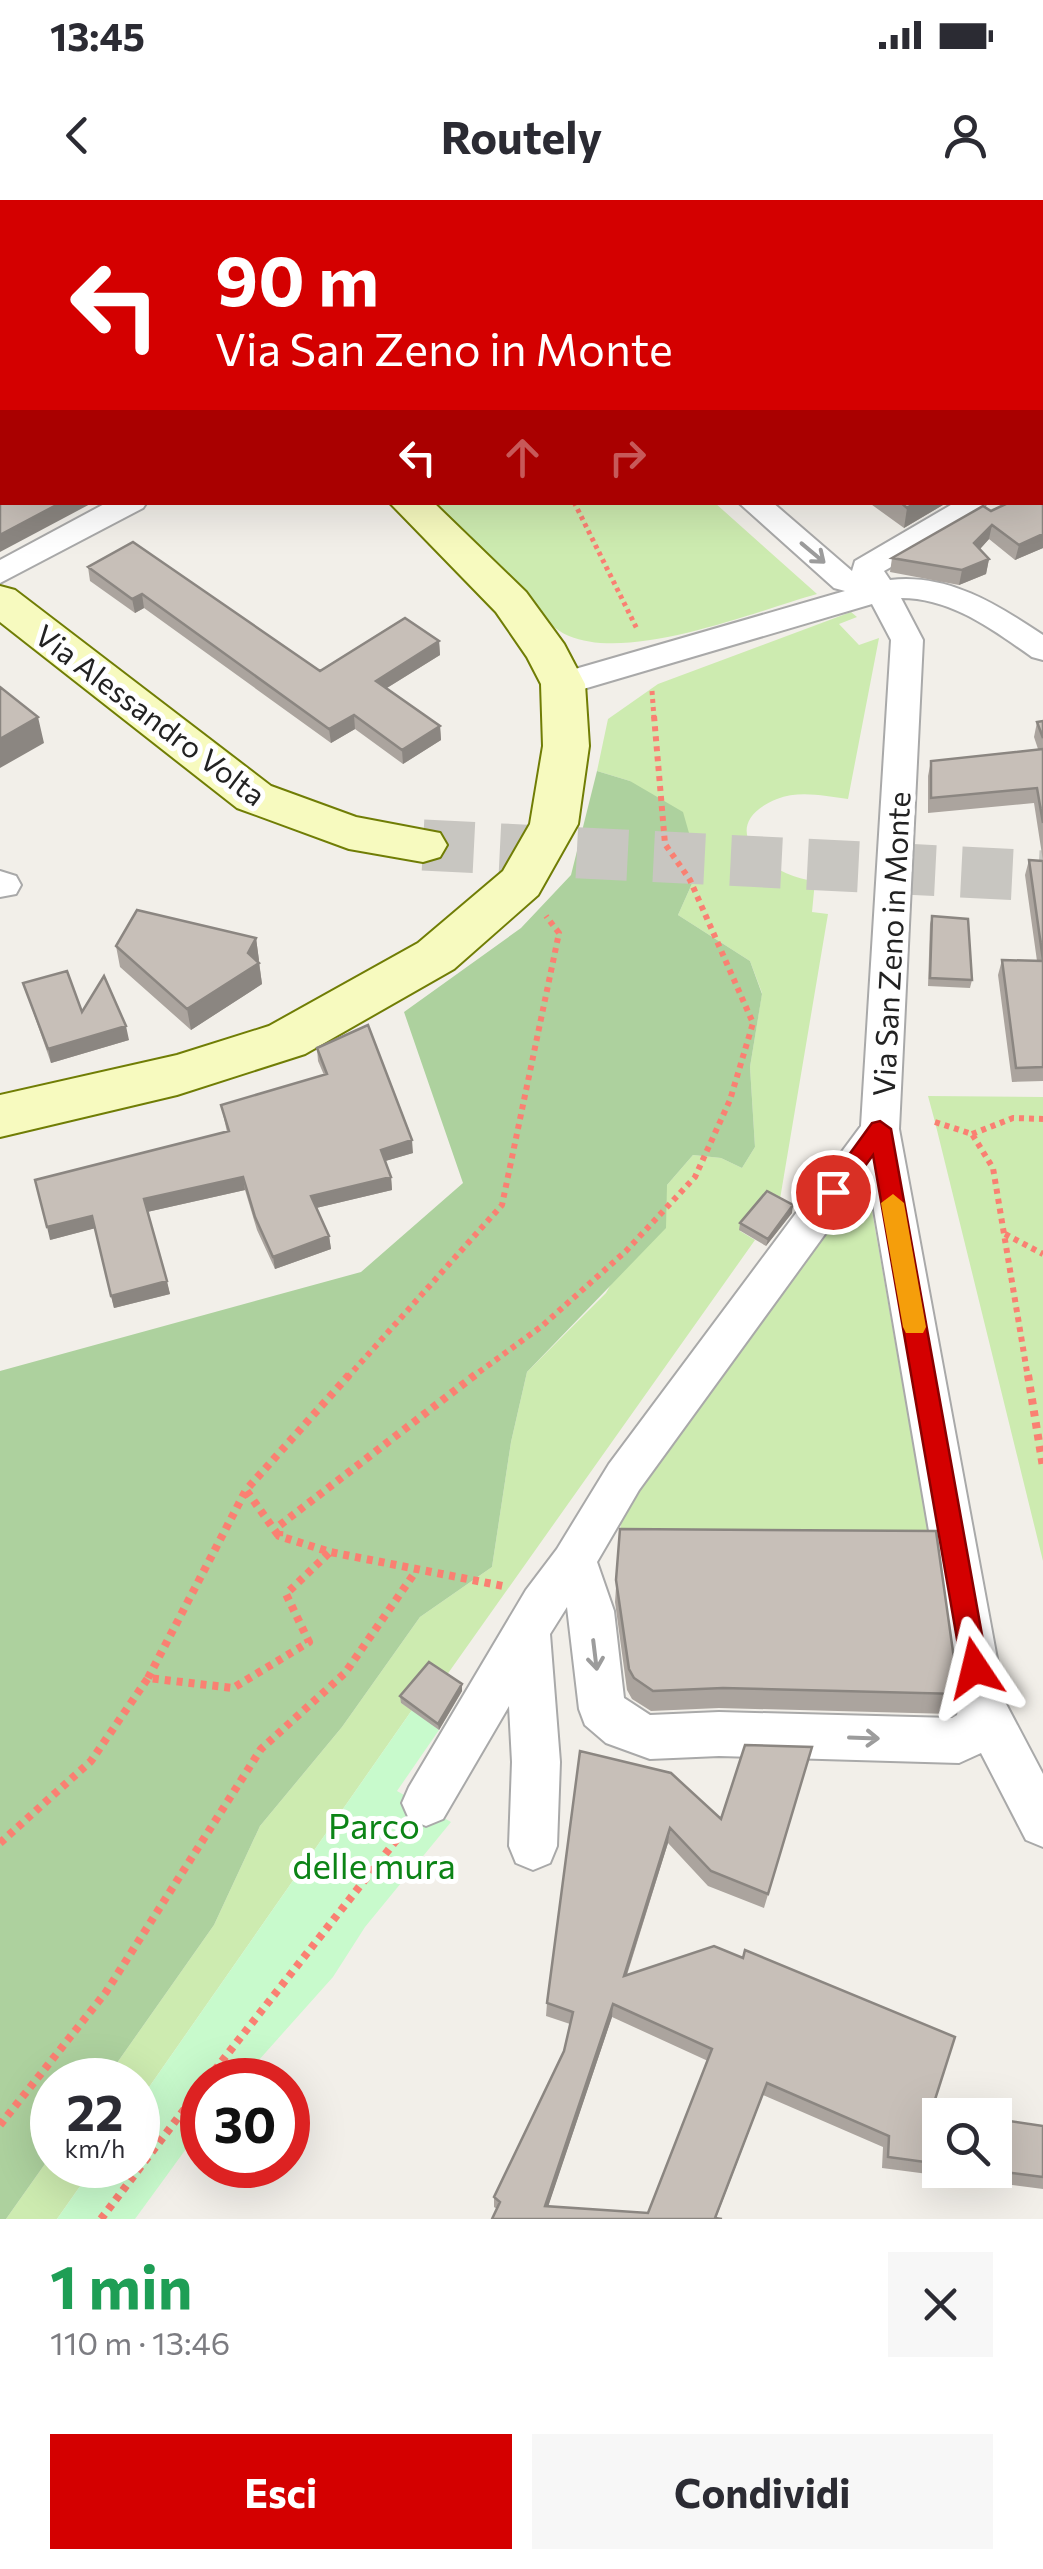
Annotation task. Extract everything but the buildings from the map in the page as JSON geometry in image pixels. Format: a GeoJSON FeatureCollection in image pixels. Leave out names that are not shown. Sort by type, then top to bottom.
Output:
{"type":"FeatureCollection","features":[{"type":"Feature","properties":{"kind":"street"},"geometry":{"type":"LineString","coordinates":[[0,573],[126,505]]}},
{"type":"Feature","properties":{"kind":"street"},"geometry":{"type":"LineString","coordinates":[[0,1116],[177,1076],[287,1040],[436,956],[521,883],[554,824],[566,746],[563,684],[548,654],[511,602],[411,505]]}},
{"type":"Feature","properties":{"kind":"street"},"geometry":{"type":"LineString","coordinates":[[756,505],[846,580],[881,591],[926,590],[978,606],[1043,650]]}},
{"type":"Feature","properties":{"kind":"street"},"geometry":{"type":"LineString","coordinates":[[881,591],[866,568],[968,510],[970,505]]}},
{"type":"Feature","properties":{"kind":"street"},"geometry":{"type":"LineString","coordinates":[[563,684],[881,591]]}},
{"type":"Feature","properties":{"kind":"street","name":"Via San Zeno in Monte"},"geometry":{"type":"LineString","coordinates":[[426,1803],[534,1618],[624,1477],[880,1129],[907,640],[881,591]]}},
{"type":"Feature","properties":{"kind":"street","name":"Via Alessandro Volta"},"geometry":{"type":"LineString","coordinates":[[0,600],[254,797],[349,832],[423,845]]}},
{"type":"Feature","properties":{"kind":"street"},"geometry":{"type":"LineString","coordinates":[[880,1129],[982,1706],[1043,1824]]}},
{"type":"Feature","properties":{"kind":"street"},"geometry":{"type":"LineString","coordinates":[[572,1563],[585,1577],[589,1596],[602,1709],[623,1728],[650,1737],[719,1734],[959,1741],[978,1728],[982,1706]]}},
{"type":"Feature","properties":{"kind":"street"},"geometry":{"type":"LineString","coordinates":[[533,1846],[534,1618]]}},
{"type":"Feature","properties":{"kind":"path"},"geometry":{"type":"LineString","coordinates":[[279,1536],[280,1525],[542,1326],[626,1250],[694,1177],[730,1100],[753,1023],[690,880],[665,844],[650,656],[575,505]]}},
{"type":"Feature","properties":{"kind":"path"},"geometry":{"type":"LineString","coordinates":[[0,1843],[91,1761],[148,1678],[246,1490],[502,1205],[559,933],[521,883]]}},
{"type":"Feature","properties":{"kind":"path"},"geometry":{"type":"LineString","coordinates":[[935,1122],[972,1134],[1013,1118],[1043,1119]]}},
{"type":"Feature","properties":{"kind":"path"},"geometry":{"type":"LineString","coordinates":[[972,1134],[993,1168],[1043,1467]]}},
{"type":"Feature","properties":{"kind":"path"},"geometry":{"type":"LineString","coordinates":[[1004,1234],[1043,1254]]}},
{"type":"Feature","properties":{"kind":"path"},"geometry":{"type":"LineString","coordinates":[[246,1490],[279,1536],[416,1571],[510,1587],[534,1618]]}},
{"type":"Feature","properties":{"kind":"path"},"geometry":{"type":"LineString","coordinates":[[148,1678],[233,1688],[309,1642],[286,1594],[330,1552]]}},
{"type":"Feature","properties":{"kind":"path"},"geometry":{"type":"LineString","coordinates":[[0,2124],[106,1992],[261,1749],[345,1673],[416,1571]]}},
{"type":"Feature","properties":{"kind":"path"},"geometry":{"type":"LineString","coordinates":[[225,2058],[426,1803]]}},
{"type":"Feature","properties":{"kind":"path"},"geometry":{"type":"LineString","coordinates":[[101,2219],[180,2116]]}},
{"type":"Feature","properties":{"kind":"green space"},"geometry":{"type":"Polygon","coordinates":[[[430,505],[717,505],[817,594],[692,632],[625,643],[595,642],[569,636],[555,627],[497,575],[430,505]]]}},
{"type":"Feature","properties":{"kind":"green space"},"geometry":{"type":"Polygon","coordinates":[[[851,612],[857,617],[839,624],[859,645],[879,638],[848,799],[812,794],[785,796],[758,810],[748,822],[747,835],[753,848],[779,870],[815,881],[812,912],[828,914],[779,1205],[740,1231],[755,1240],[444,1679],[429,1668],[401,1703],[412,1710],[160,2071],[160,2058],[120,2058],[214,1925],[260,1826],[342,1727],[420,1617],[492,1567],[511,1442],[527,1372],[606,1293],[667,1185],[693,1155],[721,1158],[742,1168],[755,1147],[750,1067],[762,993],[750,961],[678,915],[699,868],[630,781],[597,771],[608,719],[658,684],[851,612]]]}},
{"type":"Feature","properties":{"kind":"green space"},"geometry":{"type":"Polygon","coordinates":[[[597,771],[630,781],[683,812],[699,868],[678,915],[750,961],[762,994],[750,1067],[755,1147],[742,1168],[721,1158],[693,1155],[667,1185],[666,1228],[527,1372],[511,1442],[492,1567],[420,1617],[342,1727],[260,1826],[214,1925],[120,2058],[30,2058],[30,2185],[6,2219],[0,2219],[0,1371],[361,1272],[463,1183],[404,1012],[521,928],[571,875],[597,771]]]}},
{"type":"Feature","properties":{"kind":"green space"},"geometry":{"type":"Polygon","coordinates":[[[928,1096],[1043,1097],[1043,1561],[935,1122],[928,1096]]]}},
{"type":"Feature","properties":{"kind":"green space"},"geometry":{"type":"Polygon","coordinates":[[[866,1177],[932,1553],[618,1551],[622,1513],[866,1177]]]}},
{"type":"Feature","properties":{"kind":"green space","name":"Parco delle mura"},"geometry":{"type":"Polygon","coordinates":[[[412,1710],[439,1730],[397,1791],[451,1822],[365,1927],[333,1977],[261,2058],[180,2058],[180,2157],[160,2185],[160,2071],[412,1710]]]}},
{"type":"Feature","properties":{"kind":"green space"},"geometry":{"type":"Polygon","coordinates":[[[30,2185],[79,2188],[57,2219],[6,2219],[30,2185]]]}},
{"type":"Feature","properties":{"kind":"green space","name":"Parco delle mura"},"geometry":{"type":"Polygon","coordinates":[[[79,2188],[158,2188],[135,2219],[57,2219],[79,2188]]]}},
{"type":"Feature","properties":{"kind":"tunnel"},"geometry":{"type":"LineString","coordinates":[[423,845],[1043,876]]}},
{"type":"Feature","properties":{"kind":"slow traffic"},"geometry":{"type":"LineString","coordinates":[[893,1203],[915,1327]]}},
{"type":"Feature","properties":{"kind":"route"},"geometry":{"type":"LineString","coordinates":[[833,1192],[880,1129],[975,1668]]}}]}
